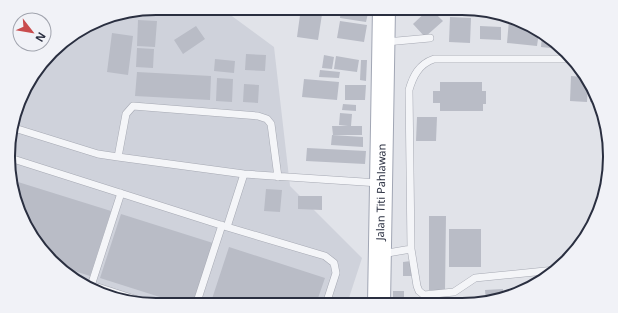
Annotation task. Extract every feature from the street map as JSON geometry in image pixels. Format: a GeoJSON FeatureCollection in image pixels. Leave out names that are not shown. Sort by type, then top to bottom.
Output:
{"type":"FeatureCollection","features":[{"type":"Feature","properties":{"kind":"main road","name":"Jalan Titi Pahlawan"},"geometry":{"type":"LineString","coordinates":[[379,298],[384,15]]}},
{"type":"Feature","properties":{"kind":"lane"},"geometry":{"type":"LineString","coordinates":[[384,43],[430,38]]}},
{"type":"Feature","properties":{"kind":"lane"},"geometry":{"type":"LineString","coordinates":[[545,271],[475,278],[454,292],[424,295],[419,291],[411,249],[409,90],[413,78],[419,69],[426,62],[434,59],[565,59]]}},
{"type":"Feature","properties":{"kind":"lane"},"geometry":{"type":"LineString","coordinates":[[118,157],[126,114],[133,106],[258,116],[267,119],[271,124],[278,177]]}},
{"type":"Feature","properties":{"kind":"lane"},"geometry":{"type":"LineString","coordinates":[[18,129],[98,154],[118,157],[244,174],[380,183]]}},
{"type":"Feature","properties":{"kind":"lane"},"geometry":{"type":"LineString","coordinates":[[15,160],[224,226],[325,256],[334,263],[336,273],[328,298]]}},
{"type":"Feature","properties":{"kind":"lane"},"geometry":{"type":"LineString","coordinates":[[198,298],[244,174]]}},
{"type":"Feature","properties":{"kind":"lane"},"geometry":{"type":"LineString","coordinates":[[93,282],[121,193]]}},
{"type":"Feature","properties":{"kind":"lane"},"geometry":{"type":"LineString","coordinates":[[380,255],[411,249]]}},
{"type":"Feature","properties":{"kind":"shaded area"},"geometry":{"type":"Polygon","coordinates":[[[147,15],[231,15],[274,47],[290,186],[362,258],[349,298],[147,298],[120,293],[102,287],[70,269],[56,257],[44,243],[26,211],[16,175],[15,147],[20,120],[26,102],[44,70],[56,56],[70,44],[102,26],[120,20],[147,15]]]}},
{"type":"Feature","properties":{"kind":"building"},"geometry":{"type":"Polygon","coordinates":[[[300,15],[322,15],[318,40],[297,37],[300,15]]]}},
{"type":"Feature","properties":{"kind":"building"},"geometry":{"type":"Polygon","coordinates":[[[340,15],[368,15],[366,22],[340,18],[340,15]]]}},
{"type":"Feature","properties":{"kind":"building"},"geometry":{"type":"Polygon","coordinates":[[[423,15],[437,15],[443,21],[425,37],[413,24],[423,15]]]}},
{"type":"Feature","properties":{"kind":"building"},"geometry":{"type":"Polygon","coordinates":[[[450,17],[471,18],[470,43],[449,42],[450,17]]]}},
{"type":"Feature","properties":{"kind":"building"},"geometry":{"type":"Polygon","coordinates":[[[138,20],[157,21],[155,47],[137,46],[138,20]]]}},
{"type":"Feature","properties":{"kind":"building"},"geometry":{"type":"Polygon","coordinates":[[[340,21],[367,25],[364,42],[337,38],[340,21]]]}},
{"type":"Feature","properties":{"kind":"building"},"geometry":{"type":"Polygon","coordinates":[[[509,24],[538,38],[537,46],[507,43],[509,24]]]}},
{"type":"Feature","properties":{"kind":"building"},"geometry":{"type":"Polygon","coordinates":[[[196,26],[205,39],[183,54],[174,40],[196,26]]]}},
{"type":"Feature","properties":{"kind":"building"},"geometry":{"type":"Polygon","coordinates":[[[480,26],[501,27],[501,40],[480,39],[480,26]]]}},
{"type":"Feature","properties":{"kind":"building"},"geometry":{"type":"Polygon","coordinates":[[[112,33],[133,36],[128,75],[107,72],[112,33]]]}},
{"type":"Feature","properties":{"kind":"building"},"geometry":{"type":"Polygon","coordinates":[[[542,40],[553,48],[541,47],[542,40]]]}},
{"type":"Feature","properties":{"kind":"building"},"geometry":{"type":"Polygon","coordinates":[[[137,48],[154,49],[153,68],[136,67],[137,48]]]}},
{"type":"Feature","properties":{"kind":"building"},"geometry":{"type":"Polygon","coordinates":[[[246,54],[266,55],[265,71],[245,70],[246,54]]]}},
{"type":"Feature","properties":{"kind":"building"},"geometry":{"type":"Polygon","coordinates":[[[324,55],[334,57],[332,69],[322,68],[324,55]]]}},
{"type":"Feature","properties":{"kind":"building"},"geometry":{"type":"Polygon","coordinates":[[[336,56],[359,60],[357,72],[334,69],[336,56]]]}},
{"type":"Feature","properties":{"kind":"building"},"geometry":{"type":"Polygon","coordinates":[[[215,59],[235,61],[234,73],[214,71],[215,59]]]}},
{"type":"Feature","properties":{"kind":"building"},"geometry":{"type":"Polygon","coordinates":[[[361,60],[367,60],[366,81],[360,80],[361,60]]]}},
{"type":"Feature","properties":{"kind":"building"},"geometry":{"type":"Polygon","coordinates":[[[320,70],[340,72],[339,78],[319,77],[320,70]]]}},
{"type":"Feature","properties":{"kind":"building"},"geometry":{"type":"Polygon","coordinates":[[[137,72],[211,76],[210,100],[135,96],[137,72]]]}},
{"type":"Feature","properties":{"kind":"building"},"geometry":{"type":"Polygon","coordinates":[[[571,76],[578,77],[588,93],[587,102],[570,101],[571,76]]]}},
{"type":"Feature","properties":{"kind":"building"},"geometry":{"type":"Polygon","coordinates":[[[217,78],[233,79],[232,102],[216,101],[217,78]]]}},
{"type":"Feature","properties":{"kind":"building"},"geometry":{"type":"Polygon","coordinates":[[[304,79],[339,82],[337,100],[302,97],[304,79]]]}},
{"type":"Feature","properties":{"kind":"building"},"geometry":{"type":"Polygon","coordinates":[[[440,82],[482,82],[482,91],[486,91],[486,104],[483,104],[483,111],[440,111],[440,103],[433,103],[433,91],[440,91],[440,82]]]}},
{"type":"Feature","properties":{"kind":"building"},"geometry":{"type":"Polygon","coordinates":[[[244,84],[259,85],[258,103],[243,102],[244,84]]]}},
{"type":"Feature","properties":{"kind":"building"},"geometry":{"type":"Polygon","coordinates":[[[345,85],[366,85],[365,100],[345,100],[345,85]]]}},
{"type":"Feature","properties":{"kind":"building"},"geometry":{"type":"Polygon","coordinates":[[[343,104],[356,105],[356,111],[342,110],[343,104]]]}},
{"type":"Feature","properties":{"kind":"building"},"geometry":{"type":"Polygon","coordinates":[[[340,113],[352,114],[351,126],[362,126],[362,135],[333,135],[332,126],[348,126],[339,125],[340,113]]]}},
{"type":"Feature","properties":{"kind":"building"},"geometry":{"type":"Polygon","coordinates":[[[417,117],[437,117],[436,141],[416,141],[417,117]]]}},
{"type":"Feature","properties":{"kind":"building"},"geometry":{"type":"Polygon","coordinates":[[[332,135],[363,137],[363,147],[331,145],[332,135]]]}},
{"type":"Feature","properties":{"kind":"building"},"geometry":{"type":"Polygon","coordinates":[[[307,148],[366,151],[365,164],[306,161],[307,148]]]}},
{"type":"Feature","properties":{"kind":"building"},"geometry":{"type":"Polygon","coordinates":[[[18,183],[111,211],[90,276],[70,269],[56,257],[44,243],[26,211],[18,183]]]}},
{"type":"Feature","properties":{"kind":"building"},"geometry":{"type":"Polygon","coordinates":[[[266,189],[282,190],[280,212],[264,211],[266,189]]]}},
{"type":"Feature","properties":{"kind":"building"},"geometry":{"type":"Polygon","coordinates":[[[298,196],[322,196],[322,210],[298,209],[298,196]]]}},
{"type":"Feature","properties":{"kind":"building"},"geometry":{"type":"Polygon","coordinates":[[[121,214],[213,243],[195,298],[163,298],[100,278],[121,214]]]}},
{"type":"Feature","properties":{"kind":"building"},"geometry":{"type":"Polygon","coordinates":[[[429,216],[446,216],[445,291],[429,290],[429,216]]]}},
{"type":"Feature","properties":{"kind":"building"},"geometry":{"type":"Polygon","coordinates":[[[449,229],[481,229],[481,267],[449,267],[449,229]]]}},
{"type":"Feature","properties":{"kind":"building"},"geometry":{"type":"Polygon","coordinates":[[[229,247],[325,278],[318,298],[212,298],[229,247]]]}},
{"type":"Feature","properties":{"kind":"building"},"geometry":{"type":"Polygon","coordinates":[[[411,261],[412,276],[403,276],[403,262],[411,261]]]}},
{"type":"Feature","properties":{"kind":"building"},"geometry":{"type":"Polygon","coordinates":[[[503,289],[503,291],[485,296],[485,290],[503,289]]]}},
{"type":"Feature","properties":{"kind":"building"},"geometry":{"type":"Polygon","coordinates":[[[393,291],[404,291],[404,298],[393,298],[393,291]]]}}]}
